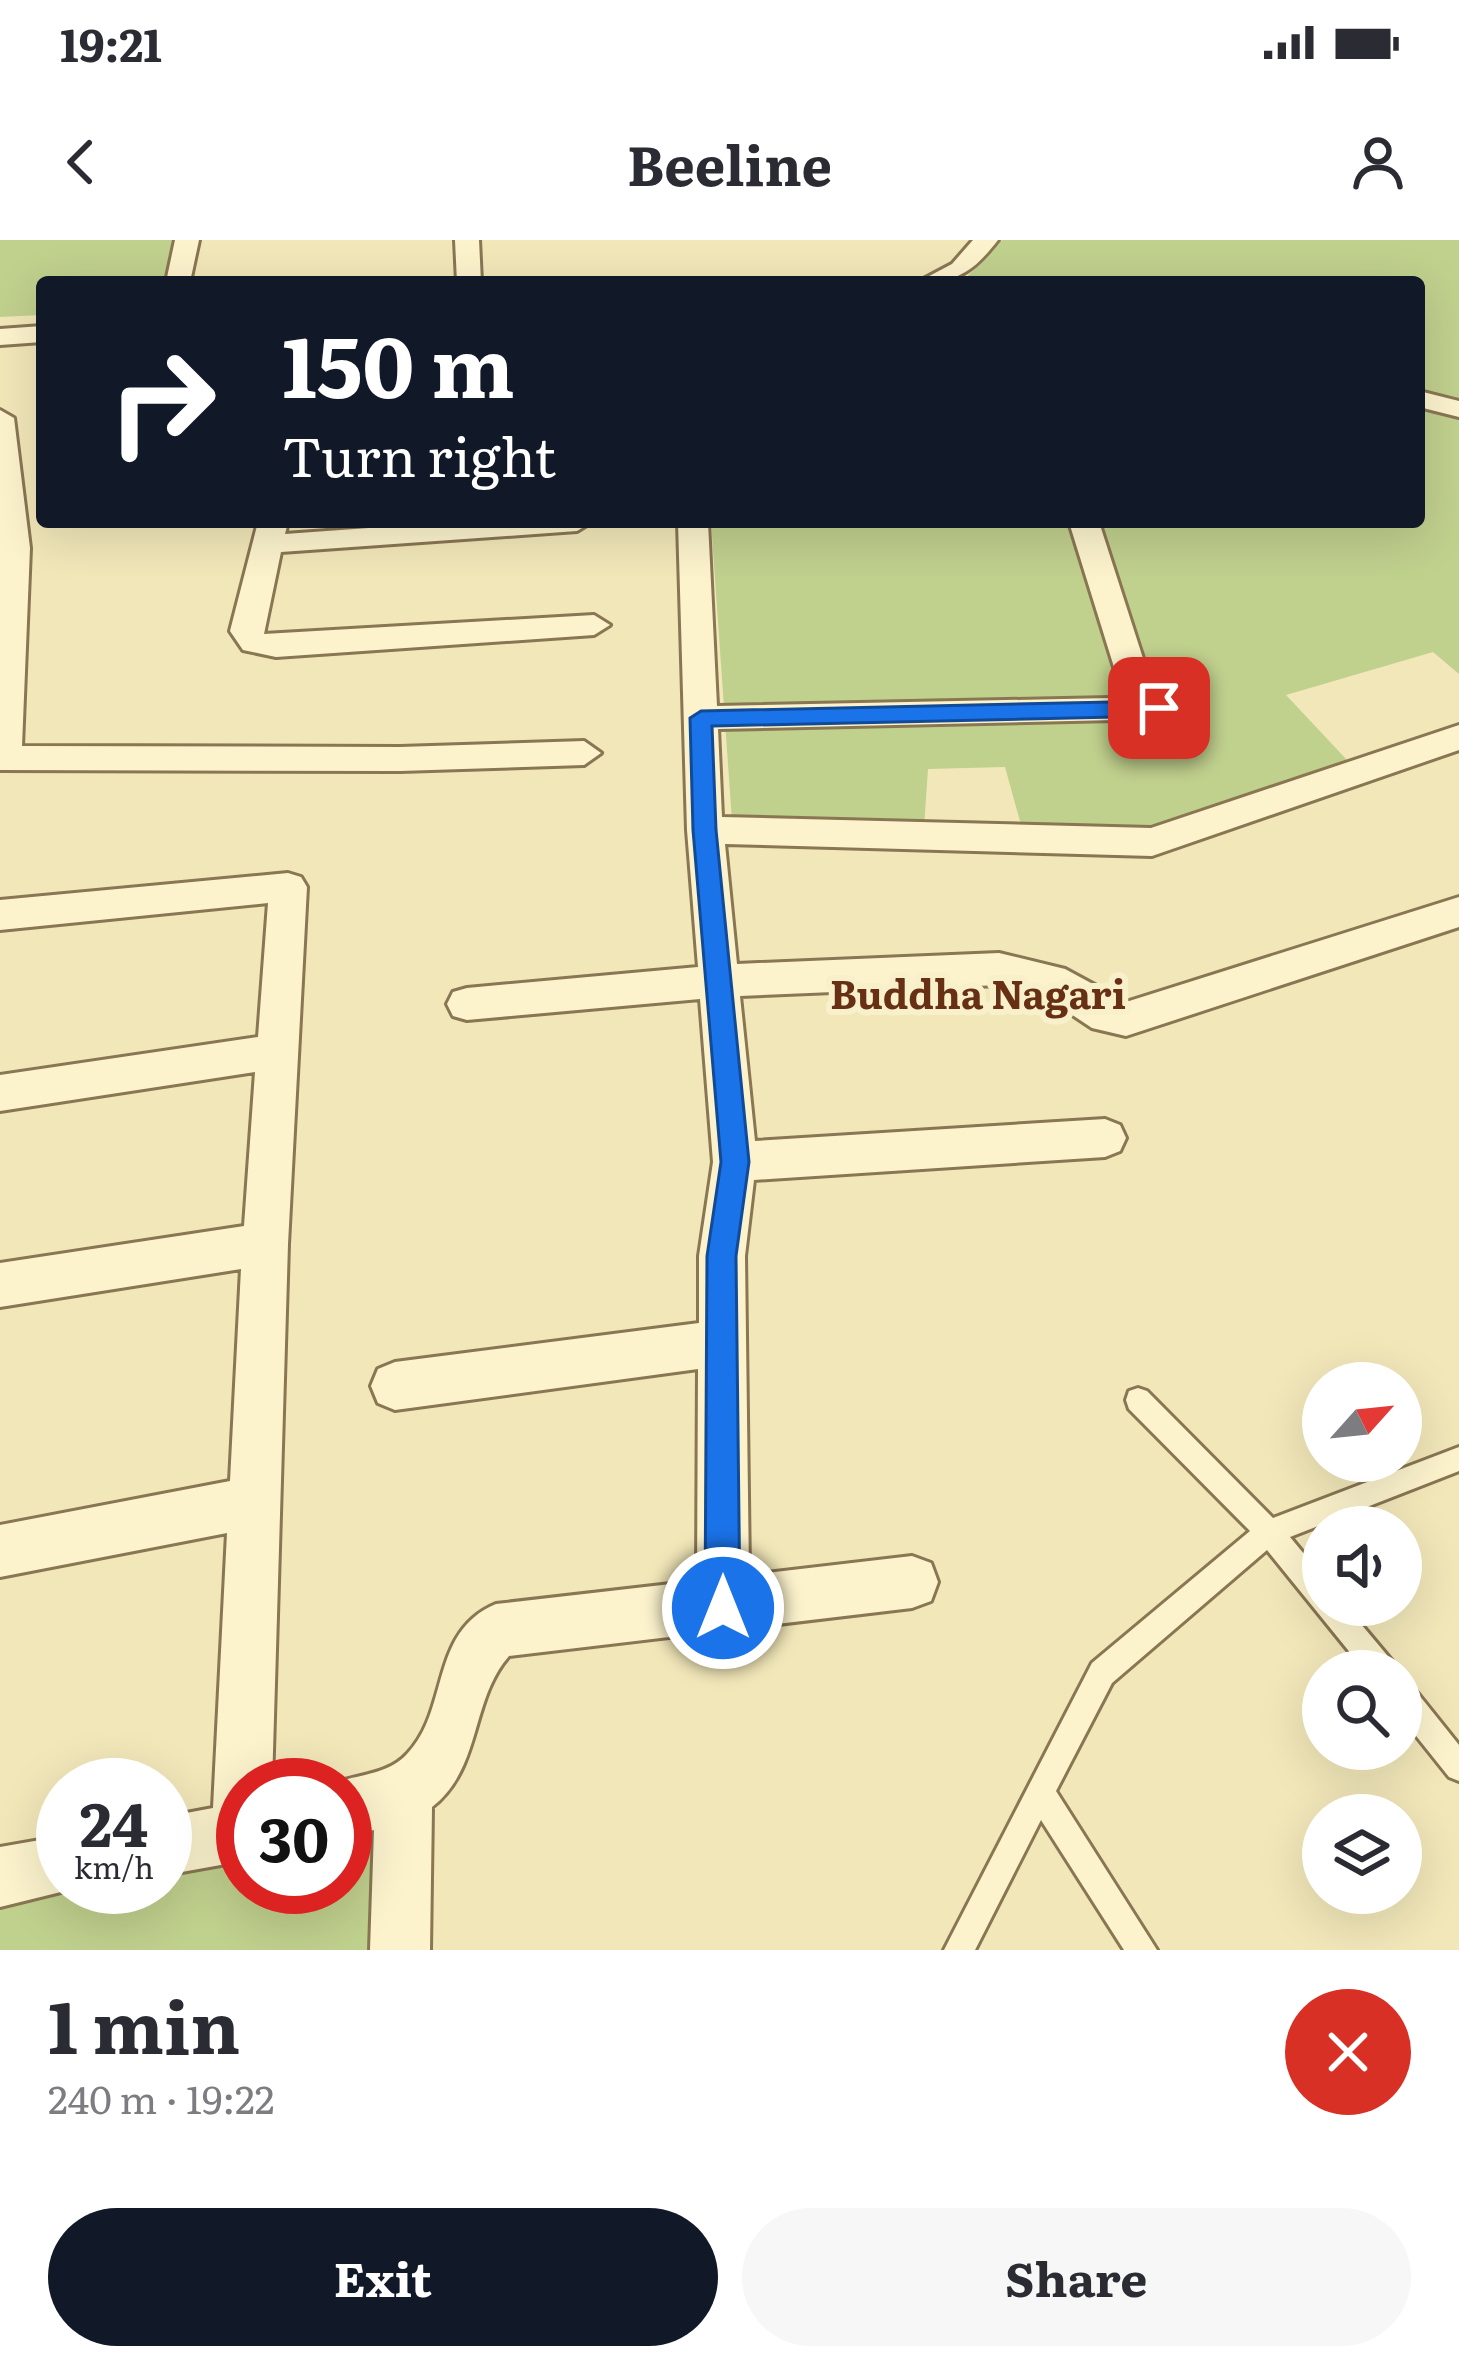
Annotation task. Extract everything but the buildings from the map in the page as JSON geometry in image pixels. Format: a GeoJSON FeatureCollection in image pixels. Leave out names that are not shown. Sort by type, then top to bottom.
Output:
{"type":"FeatureCollection","features":[{"type":"Feature","properties":{"kind":"street"},"geometry":{"type":"LineString","coordinates":[[179,276],[187,240]]}},
{"type":"Feature","properties":{"kind":"street"},"geometry":{"type":"LineString","coordinates":[[467,240],[469,276]]}},
{"type":"Feature","properties":{"kind":"street"},"geometry":{"type":"LineString","coordinates":[[944,276],[960,269],[986,240]]}},
{"type":"Feature","properties":{"kind":"street"},"geometry":{"type":"LineString","coordinates":[[0,337],[36,334]]}},
{"type":"Feature","properties":{"kind":"street"},"geometry":{"type":"LineString","coordinates":[[1425,400],[1459,409]]}},
{"type":"Feature","properties":{"kind":"street"},"geometry":{"type":"LineString","coordinates":[[0,418],[8,549],[2,758],[400,759],[584,753]]}},
{"type":"Feature","properties":{"kind":"street"},"geometry":{"type":"LineString","coordinates":[[410,528],[271,533],[246,631],[254,643],[276,646],[594,626]]}},
{"type":"Feature","properties":{"kind":"street"},"geometry":{"type":"LineString","coordinates":[[693,528],[705,830],[735,1162],[722,1256],[723,1608]]}},
{"type":"Feature","properties":{"kind":"street"},"geometry":{"type":"LineString","coordinates":[[1086,528],[1134,680]]}},
{"type":"Feature","properties":{"kind":"street"},"geometry":{"type":"LineString","coordinates":[[701,718],[1159,708]]}},
{"type":"Feature","properties":{"kind":"street"},"geometry":{"type":"LineString","coordinates":[[705,830],[1152,842],[1459,736]]}},
{"type":"Feature","properties":{"kind":"street"},"geometry":{"type":"LineString","coordinates":[[0,915],[288,887],[265,1244],[245,1758]]}},
{"type":"Feature","properties":{"kind":"street"},"geometry":{"type":"LineString","coordinates":[[467,1004],[718,981],[1025,970],[1051,980],[1106,1016],[1126,1019],[1459,912]]}},
{"type":"Feature","properties":{"kind":"street"},"geometry":{"type":"LineString","coordinates":[[0,1093],[278,1051]]}},
{"type":"Feature","properties":{"kind":"street"},"geometry":{"type":"LineString","coordinates":[[735,1162],[1105,1138]]}},
{"type":"Feature","properties":{"kind":"street"},"geometry":{"type":"LineString","coordinates":[[0,1285],[265,1244]]}},
{"type":"Feature","properties":{"kind":"street"},"geometry":{"type":"LineString","coordinates":[[395,1386],[722,1343]]}},
{"type":"Feature","properties":{"kind":"street"},"geometry":{"type":"LineString","coordinates":[[0,1551],[254,1502]]}},
{"type":"Feature","properties":{"kind":"street"},"geometry":{"type":"LineString","coordinates":[[372,1800],[404,1792],[430,1774],[444,1752],[464,1671],[478,1646],[496,1631],[723,1608],[912,1582]]}},
{"type":"Feature","properties":{"kind":"street"},"geometry":{"type":"LineString","coordinates":[[400,1950],[404,1792]]}},
{"type":"Feature","properties":{"kind":"street"},"geometry":{"type":"LineString","coordinates":[[0,1876],[36,1870]]}},
{"type":"Feature","properties":{"kind":"lane"},"geometry":{"type":"LineString","coordinates":[[1138,1400],[1269,1532],[1302,1573]]}},
{"type":"Feature","properties":{"kind":"lane"},"geometry":{"type":"LineString","coordinates":[[958,1950],[1102,1673],[1269,1532],[1459,1459]]}},
{"type":"Feature","properties":{"kind":"lane"},"geometry":{"type":"LineString","coordinates":[[1345,1626],[1365,1650]]}},
{"type":"Feature","properties":{"kind":"lane"},"geometry":{"type":"LineString","coordinates":[[1422,1721],[1459,1767]]}},
{"type":"Feature","properties":{"kind":"lane"},"geometry":{"type":"LineString","coordinates":[[1040,1792],[1142,1950]]}},
{"type":"Feature","properties":{"kind":"green space"},"geometry":{"type":"Polygon","coordinates":[[[0,240],[175,240],[166,276],[36,276],[36,315],[0,317],[0,240]]]}},
{"type":"Feature","properties":{"kind":"green space"},"geometry":{"type":"Polygon","coordinates":[[[1002,240],[1459,240],[1459,408],[1425,400],[1425,276],[968,276],[1002,240]]]}},
{"type":"Feature","properties":{"kind":"green space"},"geometry":{"type":"Polygon","coordinates":[[[1425,410],[1459,419],[1459,674],[1433,652],[1286,695],[1347,760],[1151,827],[1023,832],[1005,767],[928,769],[924,827],[732,821],[711,528],[1425,528],[1425,410]]]}},
{"type":"Feature","properties":{"kind":"green space"},"geometry":{"type":"Polygon","coordinates":[[[416,1822],[420,1950],[0,1950],[0,1899],[36,1892],[36,1914],[192,1914],[192,1864],[216,1859],[216,1914],[372,1914],[372,1830],[416,1822]]]}},
{"type":"Feature","properties":{"kind":"district","name":"Buddha Nagari"},"geometry":{"type":"Point","coordinates":[978,992]}},
{"type":"Feature","properties":{"kind":"route"},"geometry":{"type":"LineString","coordinates":[[723,1608],[722,1256],[735,1162],[705,830],[701,718],[1159,708]]}}]}
